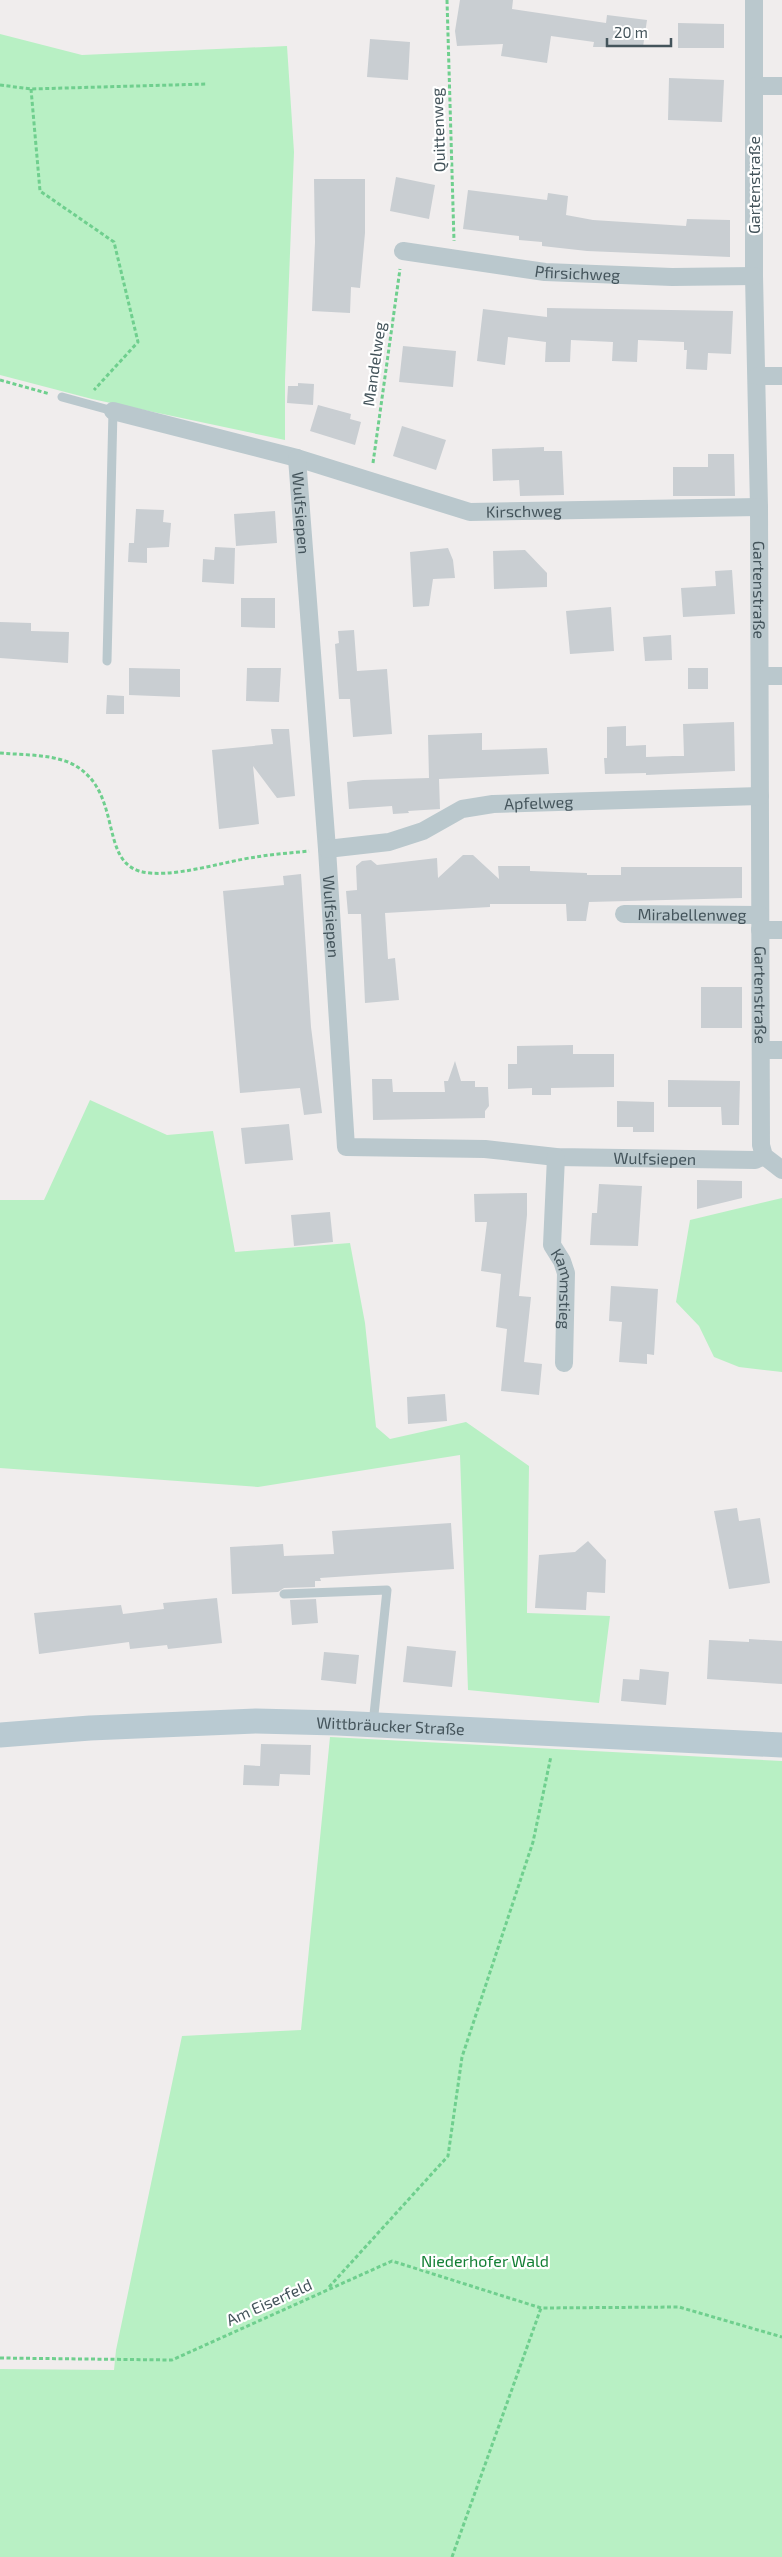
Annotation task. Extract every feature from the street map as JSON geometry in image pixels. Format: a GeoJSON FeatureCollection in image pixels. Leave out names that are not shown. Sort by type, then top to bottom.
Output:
{"type":"FeatureCollection","features":[{"type":"Feature","properties":{"kind":"main road","name":"Wittbräucker Straße"},"geometry":{"type":"LineString","coordinates":[[0,1735],[90,1728],[256,1721],[373,1724],[782,1745]]}},
{"type":"Feature","properties":{"kind":"street","name":"Gartenstraße"},"geometry":{"type":"LineString","coordinates":[[754,0],[754,276],[759,507],[761,1145],[764,1156]]}},
{"type":"Feature","properties":{"kind":"street"},"geometry":{"type":"LineString","coordinates":[[755,86],[782,86]]}},
{"type":"Feature","properties":{"kind":"street","name":"Pfirsichweg"},"geometry":{"type":"LineString","coordinates":[[403,251],[545,272],[672,277],[754,276]]}},
{"type":"Feature","properties":{"kind":"street"},"geometry":{"type":"LineString","coordinates":[[757,376],[782,376]]}},
{"type":"Feature","properties":{"kind":"street","name":"Wulfsiepen"},"geometry":{"type":"LineString","coordinates":[[113,411],[297,458],[327,849],[346,1147],[485,1148],[556,1157],[755,1160],[764,1156]]}},
{"type":"Feature","properties":{"kind":"street","name":"Kirschweg"},"geometry":{"type":"LineString","coordinates":[[297,458],[470,512],[759,507]]}},
{"type":"Feature","properties":{"kind":"street"},"geometry":{"type":"LineString","coordinates":[[760,676],[782,676]]}},
{"type":"Feature","properties":{"kind":"street","name":"Apfelweg"},"geometry":{"type":"LineString","coordinates":[[327,849],[390,842],[423,831],[462,809],[493,804],[760,796]]}},
{"type":"Feature","properties":{"kind":"street","name":"Mirabellenweg"},"geometry":{"type":"LineString","coordinates":[[624,914],[760,922],[782,930]]}},
{"type":"Feature","properties":{"kind":"street"},"geometry":{"type":"LineString","coordinates":[[762,1050],[782,1050]]}},
{"type":"Feature","properties":{"kind":"street"},"geometry":{"type":"LineString","coordinates":[[764,1156],[782,1170]]}},
{"type":"Feature","properties":{"kind":"street","name":"Kammstieg"},"geometry":{"type":"LineString","coordinates":[[556,1157],[552,1245],[562,1262],[566,1274],[564,1363]]}},
{"type":"Feature","properties":{"kind":"lane","name":"Wulfsiepen"},"geometry":{"type":"LineString","coordinates":[[62,397],[113,411]]}},
{"type":"Feature","properties":{"kind":"lane"},"geometry":{"type":"LineString","coordinates":[[107,661],[113,411]]}},
{"type":"Feature","properties":{"kind":"lane"},"geometry":{"type":"LineString","coordinates":[[284,1594],[387,1590],[373,1724]]}},
{"type":"Feature","properties":{"kind":"path","name":"Quittenweg"},"geometry":{"type":"LineString","coordinates":[[447,0],[455,259]]}},
{"type":"Feature","properties":{"kind":"path"},"geometry":{"type":"LineString","coordinates":[[0,85],[31,90],[206,84]]}},
{"type":"Feature","properties":{"kind":"path"},"geometry":{"type":"LineString","coordinates":[[31,90],[40,191],[114,242],[138,342],[82,403]]}},
{"type":"Feature","properties":{"kind":"path","name":"Mandelweg"},"geometry":{"type":"LineString","coordinates":[[370,481],[403,251]]}},
{"type":"Feature","properties":{"kind":"path"},"geometry":{"type":"LineString","coordinates":[[0,380],[62,397]]}},
{"type":"Feature","properties":{"kind":"path"},"geometry":{"type":"LineString","coordinates":[[0,753],[37,756],[67,762],[85,773],[99,789],[108,810],[116,850],[127,864],[140,871],[166,872],[254,857],[327,849]]}},
{"type":"Feature","properties":{"kind":"path"},"geometry":{"type":"LineString","coordinates":[[327,2290],[448,2156],[462,2057],[533,1842],[549,1771],[553,1733]]}},
{"type":"Feature","properties":{"kind":"path","name":"Am Eiserfeld"},"geometry":{"type":"LineString","coordinates":[[0,2358],[172,2360],[392,2261],[541,2308],[679,2307],[782,2338]]}},
{"type":"Feature","properties":{"kind":"path"},"geometry":{"type":"LineString","coordinates":[[452,2557],[541,2308]]}},
{"type":"Feature","properties":{"kind":"green space"},"geometry":{"type":"Polygon","coordinates":[[[0,34],[82,55],[287,46],[294,152],[285,380],[285,440],[92,399],[0,375],[0,34]]]}},
{"type":"Feature","properties":{"kind":"green space"},"geometry":{"type":"Polygon","coordinates":[[[90,1100],[167,1135],[213,1131],[235,1252],[350,1243],[365,1323],[376,1427],[390,1439],[466,1422],[529,1466],[527,1613],[610,1616],[599,1703],[468,1690],[460,1455],[258,1487],[0,1468],[0,1200],[44,1200],[90,1100]]]}},
{"type":"Feature","properties":{"kind":"green space"},"geometry":{"type":"Polygon","coordinates":[[[782,1198],[782,1372],[739,1367],[714,1357],[699,1326],[676,1302],[690,1220],[782,1198]]]}},
{"type":"Feature","properties":{"kind":"green space","name":"Niederhofer Wald"},"geometry":{"type":"Polygon","coordinates":[[[330,1737],[782,1761],[782,2557],[0,2557],[0,2369],[114,2370],[116,2350],[182,2036],[301,2030],[330,1737]]]}},
{"type":"Feature","properties":{"kind":"building"},"geometry":{"type":"Polygon","coordinates":[[[460,0],[513,0],[512,9],[606,23],[607,15],[647,20],[643,47],[593,47],[594,42],[551,36],[547,63],[501,56],[503,44],[457,46],[455,31],[460,0]]]}},
{"type":"Feature","properties":{"kind":"building"},"geometry":{"type":"Polygon","coordinates":[[[678,23],[724,24],[724,48],[678,48],[678,23]]]}},
{"type":"Feature","properties":{"kind":"building"},"geometry":{"type":"Polygon","coordinates":[[[370,39],[410,42],[408,80],[367,77],[370,39]]]}},
{"type":"Feature","properties":{"kind":"building"},"geometry":{"type":"Polygon","coordinates":[[[669,78],[724,80],[722,122],[668,120],[669,78]]]}},
{"type":"Feature","properties":{"kind":"building"},"geometry":{"type":"Polygon","coordinates":[[[396,177],[435,185],[429,219],[390,211],[396,177]]]}},
{"type":"Feature","properties":{"kind":"building"},"geometry":{"type":"Polygon","coordinates":[[[314,179],[365,179],[365,233],[360,288],[351,287],[350,313],[312,311],[315,242],[314,179]]]}},
{"type":"Feature","properties":{"kind":"building"},"geometry":{"type":"Polygon","coordinates":[[[468,190],[547,200],[548,193],[568,196],[566,215],[593,220],[686,226],[687,219],[730,220],[730,257],[587,251],[542,246],[542,242],[519,240],[519,236],[463,229],[468,190]]]}},
{"type":"Feature","properties":{"kind":"building"},"geometry":{"type":"Polygon","coordinates":[[[547,308],[733,311],[731,354],[708,353],[707,370],[686,369],[687,350],[684,350],[684,342],[638,340],[637,362],[612,361],[613,342],[571,340],[570,362],[545,362],[546,342],[508,337],[505,365],[477,361],[483,309],[547,317],[547,308]]]}},
{"type":"Feature","properties":{"kind":"building"},"geometry":{"type":"Polygon","coordinates":[[[403,346],[456,351],[453,387],[399,382],[403,346]]]}},
{"type":"Feature","properties":{"kind":"building"},"geometry":{"type":"Polygon","coordinates":[[[298,383],[314,384],[313,405],[287,403],[288,386],[298,386],[298,383]]]}},
{"type":"Feature","properties":{"kind":"building"},"geometry":{"type":"Polygon","coordinates":[[[318,405],[351,414],[350,419],[361,422],[355,445],[310,431],[318,405]]]}},
{"type":"Feature","properties":{"kind":"building"},"geometry":{"type":"Polygon","coordinates":[[[402,426],[446,440],[436,470],[393,456],[402,426]]]}},
{"type":"Feature","properties":{"kind":"building"},"geometry":{"type":"Polygon","coordinates":[[[544,447],[544,451],[562,451],[564,495],[520,496],[519,480],[493,481],[492,449],[544,447]]]}},
{"type":"Feature","properties":{"kind":"building"},"geometry":{"type":"Polygon","coordinates":[[[708,454],[734,454],[735,496],[673,496],[673,467],[708,467],[708,454]]]}},
{"type":"Feature","properties":{"kind":"building"},"geometry":{"type":"Polygon","coordinates":[[[136,509],[164,510],[163,522],[171,523],[169,547],[147,548],[147,563],[128,562],[129,543],[134,543],[136,509]]]}},
{"type":"Feature","properties":{"kind":"building"},"geometry":{"type":"Polygon","coordinates":[[[275,511],[277,543],[236,546],[234,514],[275,511]]]}},
{"type":"Feature","properties":{"kind":"building"},"geometry":{"type":"Polygon","coordinates":[[[215,547],[235,548],[234,584],[202,582],[203,559],[214,560],[215,547]]]}},
{"type":"Feature","properties":{"kind":"building"},"geometry":{"type":"Polygon","coordinates":[[[448,548],[453,560],[455,578],[433,579],[429,606],[413,607],[410,552],[448,548]]]}},
{"type":"Feature","properties":{"kind":"building"},"geometry":{"type":"Polygon","coordinates":[[[525,550],[547,573],[547,587],[494,589],[493,551],[525,550]]]}},
{"type":"Feature","properties":{"kind":"building"},"geometry":{"type":"Polygon","coordinates":[[[732,570],[735,614],[683,617],[681,588],[716,586],[715,571],[732,570]]]}},
{"type":"Feature","properties":{"kind":"building"},"geometry":{"type":"Polygon","coordinates":[[[241,598],[275,598],[275,628],[241,627],[241,598]]]}},
{"type":"Feature","properties":{"kind":"building"},"geometry":{"type":"Polygon","coordinates":[[[611,607],[614,651],[570,654],[566,611],[611,607]]]}},
{"type":"Feature","properties":{"kind":"building"},"geometry":{"type":"Polygon","coordinates":[[[0,622],[31,623],[31,631],[69,632],[68,663],[0,658],[0,622]]]}},
{"type":"Feature","properties":{"kind":"building"},"geometry":{"type":"Polygon","coordinates":[[[354,630],[357,671],[387,669],[392,734],[353,737],[350,699],[339,699],[335,644],[339,643],[338,631],[354,630]]]}},
{"type":"Feature","properties":{"kind":"building"},"geometry":{"type":"Polygon","coordinates":[[[671,635],[672,660],[645,661],[643,637],[671,635]]]}},
{"type":"Feature","properties":{"kind":"building"},"geometry":{"type":"Polygon","coordinates":[[[129,668],[180,669],[180,697],[129,695],[129,668]]]}},
{"type":"Feature","properties":{"kind":"building"},"geometry":{"type":"Polygon","coordinates":[[[247,668],[281,668],[279,702],[246,701],[247,668]]]}},
{"type":"Feature","properties":{"kind":"building"},"geometry":{"type":"Polygon","coordinates":[[[688,668],[708,668],[708,689],[688,689],[688,668]]]}},
{"type":"Feature","properties":{"kind":"building"},"geometry":{"type":"Polygon","coordinates":[[[107,695],[124,696],[124,714],[106,714],[107,695]]]}},
{"type":"Feature","properties":{"kind":"building"},"geometry":{"type":"Polygon","coordinates":[[[734,722],[735,771],[646,775],[646,773],[605,774],[604,758],[607,758],[607,727],[626,726],[626,746],[646,745],[646,757],[684,756],[683,724],[734,722]]]}},
{"type":"Feature","properties":{"kind":"building"},"geometry":{"type":"Polygon","coordinates":[[[271,729],[289,729],[295,796],[277,798],[253,766],[259,824],[219,829],[212,750],[273,744],[271,729]]]}},
{"type":"Feature","properties":{"kind":"building"},"geometry":{"type":"Polygon","coordinates":[[[482,733],[482,750],[547,748],[549,774],[439,779],[440,809],[393,814],[392,806],[349,809],[347,782],[429,778],[428,735],[482,733]]]}},
{"type":"Feature","properties":{"kind":"building"},"geometry":{"type":"Polygon","coordinates":[[[463,855],[473,855],[499,879],[498,866],[530,866],[530,871],[587,873],[587,875],[621,875],[621,867],[742,867],[742,898],[589,902],[586,921],[567,921],[566,904],[490,904],[490,907],[385,913],[388,959],[395,958],[399,1000],[365,1003],[361,914],[348,914],[346,891],[357,890],[356,866],[362,861],[371,860],[377,865],[437,858],[438,878],[463,855]]]}},
{"type":"Feature","properties":{"kind":"building"},"geometry":{"type":"Polygon","coordinates":[[[301,874],[311,1027],[322,1113],[304,1115],[300,1088],[240,1093],[223,891],[284,885],[283,876],[301,874]]]}},
{"type":"Feature","properties":{"kind":"building"},"geometry":{"type":"Polygon","coordinates":[[[701,987],[742,987],[742,1028],[701,1028],[701,987]]]}},
{"type":"Feature","properties":{"kind":"building"},"geometry":{"type":"Polygon","coordinates":[[[573,1045],[573,1054],[614,1054],[614,1087],[551,1088],[551,1095],[532,1095],[532,1088],[508,1089],[508,1064],[517,1064],[517,1046],[573,1045]]]}},
{"type":"Feature","properties":{"kind":"building"},"geometry":{"type":"Polygon","coordinates":[[[455,1061],[461,1081],[475,1081],[475,1087],[488,1087],[489,1106],[485,1111],[485,1118],[373,1120],[372,1079],[392,1079],[393,1092],[445,1092],[444,1081],[448,1081],[455,1061]]]}},
{"type":"Feature","properties":{"kind":"building"},"geometry":{"type":"Polygon","coordinates":[[[668,1080],[740,1081],[739,1125],[722,1125],[721,1107],[668,1107],[668,1080]]]}},
{"type":"Feature","properties":{"kind":"building"},"geometry":{"type":"Polygon","coordinates":[[[617,1101],[654,1102],[654,1132],[633,1132],[633,1127],[617,1127],[617,1101]]]}},
{"type":"Feature","properties":{"kind":"building"},"geometry":{"type":"Polygon","coordinates":[[[289,1124],[293,1160],[245,1164],[241,1128],[289,1124]]]}},
{"type":"Feature","properties":{"kind":"building"},"geometry":{"type":"Polygon","coordinates":[[[697,1180],[742,1181],[742,1198],[697,1209],[697,1180]]]}},
{"type":"Feature","properties":{"kind":"building"},"geometry":{"type":"Polygon","coordinates":[[[599,1184],[642,1186],[638,1246],[590,1245],[592,1213],[597,1213],[599,1184]]]}},
{"type":"Feature","properties":{"kind":"building"},"geometry":{"type":"Polygon","coordinates":[[[527,1193],[527,1215],[519,1296],[531,1297],[524,1362],[542,1364],[539,1395],[501,1391],[507,1329],[496,1327],[501,1274],[481,1271],[487,1222],[475,1222],[474,1194],[527,1193]]]}},
{"type":"Feature","properties":{"kind":"building"},"geometry":{"type":"Polygon","coordinates":[[[330,1212],[333,1242],[294,1246],[291,1215],[330,1212]]]}},
{"type":"Feature","properties":{"kind":"building"},"geometry":{"type":"Polygon","coordinates":[[[611,1286],[658,1289],[654,1355],[647,1354],[647,1364],[619,1362],[622,1322],[609,1321],[611,1286]]]}},
{"type":"Feature","properties":{"kind":"building"},"geometry":{"type":"Polygon","coordinates":[[[445,1394],[447,1421],[408,1424],[407,1397],[445,1394]]]}},
{"type":"Feature","properties":{"kind":"building"},"geometry":{"type":"Polygon","coordinates":[[[737,1508],[739,1521],[760,1518],[770,1583],[729,1589],[714,1511],[737,1508]]]}},
{"type":"Feature","properties":{"kind":"building"},"geometry":{"type":"Polygon","coordinates":[[[451,1523],[454,1569],[320,1578],[321,1581],[315,1581],[315,1587],[284,1588],[278,1592],[232,1594],[230,1547],[283,1544],[284,1556],[334,1554],[332,1531],[451,1523]]]}},
{"type":"Feature","properties":{"kind":"building"},"geometry":{"type":"Polygon","coordinates":[[[588,1541],[606,1560],[605,1593],[587,1592],[586,1610],[535,1608],[539,1555],[575,1552],[588,1541]]]}},
{"type":"Feature","properties":{"kind":"building"},"geometry":{"type":"Polygon","coordinates":[[[217,1598],[222,1643],[168,1649],[167,1645],[130,1649],[129,1642],[39,1654],[34,1613],[121,1605],[123,1614],[164,1609],[163,1603],[217,1598]]]}},
{"type":"Feature","properties":{"kind":"building"},"geometry":{"type":"Polygon","coordinates":[[[316,1599],[318,1623],[292,1625],[290,1600],[316,1599]]]}},
{"type":"Feature","properties":{"kind":"building"},"geometry":{"type":"Polygon","coordinates":[[[749,1639],[782,1641],[782,1684],[707,1679],[709,1640],[749,1642],[749,1639]]]}},
{"type":"Feature","properties":{"kind":"building"},"geometry":{"type":"Polygon","coordinates":[[[407,1646],[456,1651],[452,1687],[403,1682],[407,1646]]]}},
{"type":"Feature","properties":{"kind":"building"},"geometry":{"type":"Polygon","coordinates":[[[324,1652],[359,1655],[356,1684],[321,1680],[324,1652]]]}},
{"type":"Feature","properties":{"kind":"building"},"geometry":{"type":"Polygon","coordinates":[[[640,1669],[669,1672],[666,1705],[621,1701],[623,1679],[639,1680],[640,1669]]]}},
{"type":"Feature","properties":{"kind":"building"},"geometry":{"type":"Polygon","coordinates":[[[261,1744],[311,1745],[310,1775],[280,1774],[279,1786],[243,1785],[244,1765],[260,1766],[261,1744]]]}}]}
